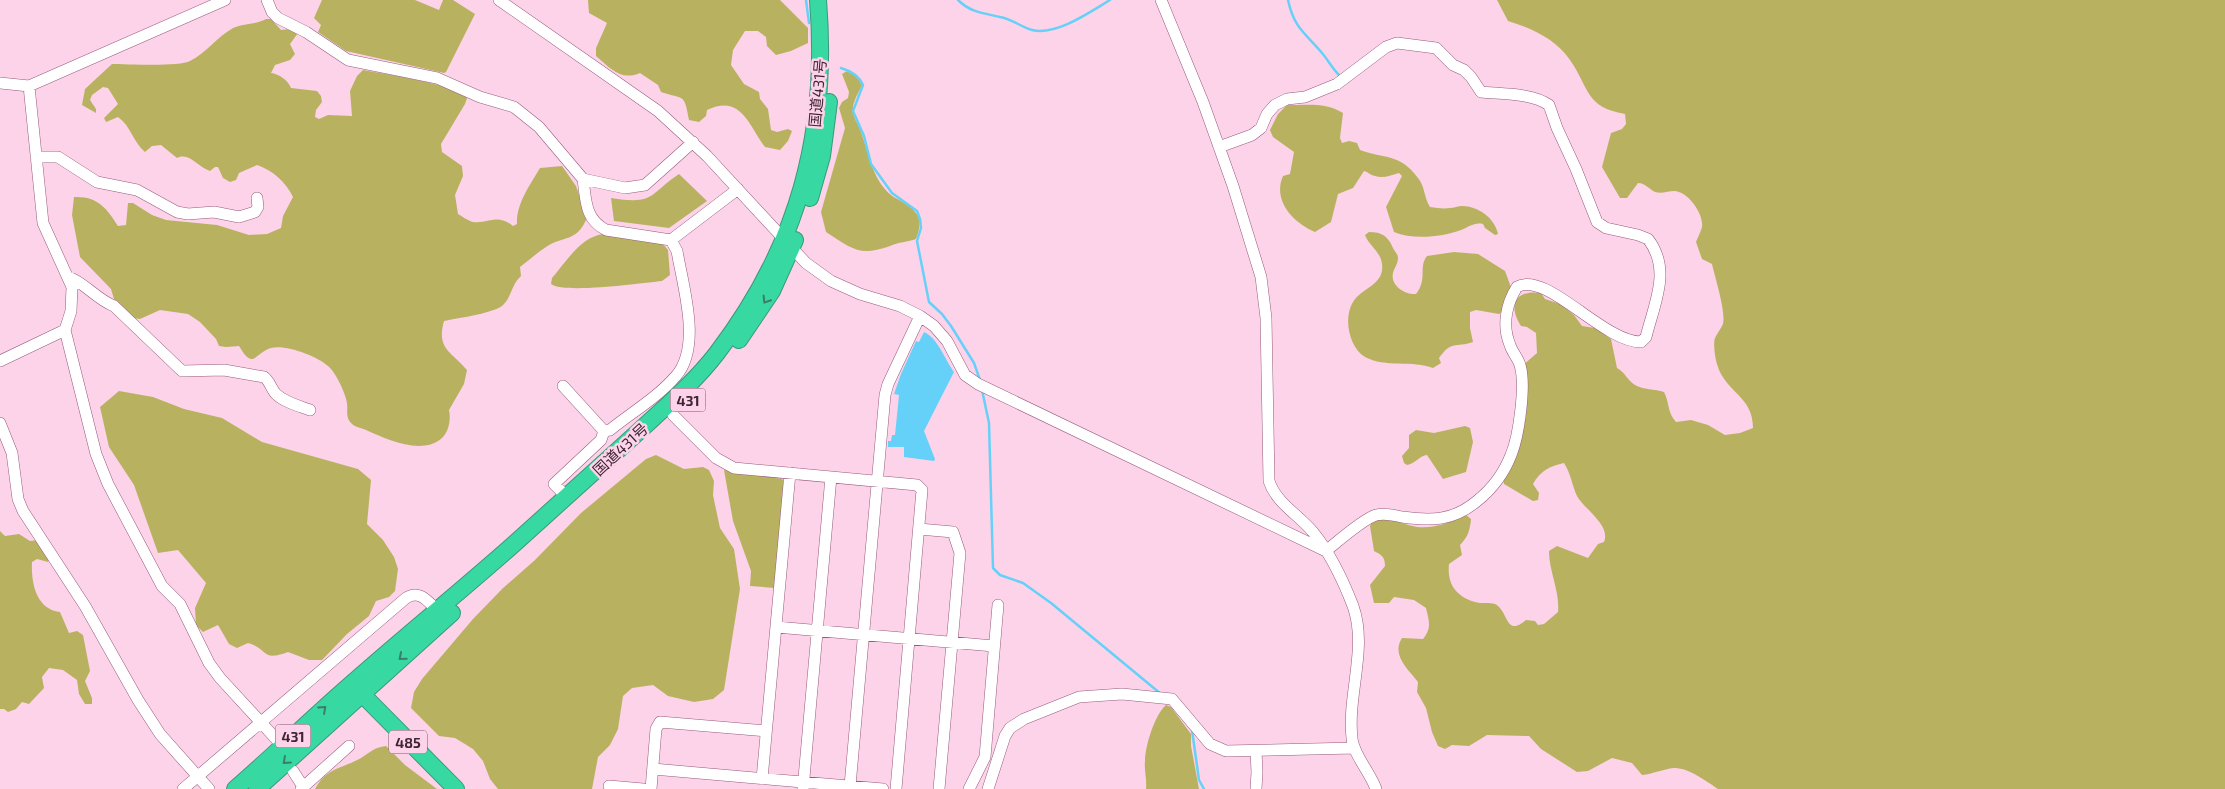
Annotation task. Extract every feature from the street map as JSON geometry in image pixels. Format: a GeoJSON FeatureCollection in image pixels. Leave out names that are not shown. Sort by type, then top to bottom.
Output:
{"type":"FeatureCollection","features":[{"type":"Feature","properties":{"kind":"highway","name":"国道431号"},"geometry":{"type":"LineString","coordinates":[[257,789],[357,688],[438,611],[567,498],[666,407],[716,354],[788,244],[816,124],[821,63],[818,0]]}},
{"type":"Feature","properties":{"kind":"highway","name":"国道431号"},"geometry":{"type":"LineString","coordinates":[[235,789],[566,513],[673,415],[701,386],[753,321],[772,291],[822,156],[827,125],[832,63],[829,0]]}},
{"type":"Feature","properties":{"kind":"highway","name":"485"},"geometry":{"type":"LineString","coordinates":[[357,688],[456,789]]}},
{"type":"Feature","properties":{"kind":"street"},"geometry":{"type":"LineString","coordinates":[[0,83],[29,86],[225,0]]}},
{"type":"Feature","properties":{"kind":"street"},"geometry":{"type":"LineString","coordinates":[[267,0],[272,12],[278,18],[306,32],[343,58],[437,78],[487,99],[514,107],[539,127],[584,179],[586,200],[592,220],[606,230],[671,240],[738,189]]}},
{"type":"Feature","properties":{"kind":"street"},"geometry":{"type":"LineString","coordinates":[[499,0],[658,111],[693,142],[806,263],[831,281],[860,294],[900,306],[920,316],[934,326],[947,341],[965,375],[982,386],[1310,541],[1326,551]]}},
{"type":"Feature","properties":{"kind":"street"},"geometry":{"type":"LineString","coordinates":[[1161,0],[1203,102],[1257,262],[1264,296],[1269,481],[1276,495],[1310,528],[1326,551],[1348,595],[1357,621],[1359,651],[1355,678],[1352,737],[1354,748],[1369,772],[1376,789]]}},
{"type":"Feature","properties":{"kind":"street"},"geometry":{"type":"LineString","coordinates":[[1219,147],[1252,135],[1261,128],[1267,114],[1275,105],[1287,99],[1305,97],[1337,84],[1392,44],[1430,46],[1441,51],[1453,65],[1464,70],[1481,92],[1508,93],[1540,100],[1548,105],[1597,222],[1606,228],[1648,239],[1658,262],[1661,276],[1660,289],[1646,337],[1641,342],[1612,333],[1545,288],[1528,283],[1517,287],[1508,304],[1505,318],[1509,344],[1520,364],[1523,384],[1512,454],[1497,480],[1478,501],[1456,516],[1444,519],[1413,518],[1386,514],[1374,515],[1326,551]]}},
{"type":"Feature","properties":{"kind":"street"},"geometry":{"type":"LineString","coordinates":[[29,86],[44,223],[72,287],[72,311],[65,330],[96,454],[108,484],[162,586],[180,604],[209,663],[220,678],[277,740]]}},
{"type":"Feature","properties":{"kind":"street"},"geometry":{"type":"LineString","coordinates":[[584,179],[625,188],[645,185],[693,142]]}},
{"type":"Feature","properties":{"kind":"street"},"geometry":{"type":"LineString","coordinates":[[36,157],[58,157],[97,182],[137,190],[177,212],[188,214],[214,212],[239,217],[255,212],[258,207],[257,198]]}},
{"type":"Feature","properties":{"kind":"street"},"geometry":{"type":"LineString","coordinates":[[604,431],[610,430],[668,384],[680,370],[687,356],[690,332],[677,250],[671,240]]}},
{"type":"Feature","properties":{"kind":"street"},"geometry":{"type":"LineString","coordinates":[[68,277],[76,279],[101,301],[114,306],[182,371],[224,370],[264,377],[274,393],[282,399],[310,410]]}},
{"type":"Feature","properties":{"kind":"street"},"geometry":{"type":"LineString","coordinates":[[850,786],[885,395],[888,384],[920,316]]}},
{"type":"Feature","properties":{"kind":"street"},"geometry":{"type":"LineString","coordinates":[[0,361],[65,330]]}},
{"type":"Feature","properties":{"kind":"street"},"geometry":{"type":"LineString","coordinates":[[563,386],[604,431]]}},
{"type":"Feature","properties":{"kind":"street"},"geometry":{"type":"LineString","coordinates":[[673,415],[716,458],[734,468],[877,480],[917,485],[922,490],[896,789]]}},
{"type":"Feature","properties":{"kind":"street"},"geometry":{"type":"LineString","coordinates":[[0,423],[12,453],[18,498],[23,511],[86,606],[138,700],[160,734],[209,789]]}},
{"type":"Feature","properties":{"kind":"street"},"geometry":{"type":"LineString","coordinates":[[567,498],[554,484],[600,440],[604,431]]}},
{"type":"Feature","properties":{"kind":"street"},"geometry":{"type":"LineString","coordinates":[[762,778],[790,473]]}},
{"type":"Feature","properties":{"kind":"street"},"geometry":{"type":"LineString","coordinates":[[804,786],[816,631],[831,477]]}},
{"type":"Feature","properties":{"kind":"street"},"geometry":{"type":"LineString","coordinates":[[919,529],[952,532],[960,553],[939,789]]}},
{"type":"Feature","properties":{"kind":"street"},"geometry":{"type":"LineString","coordinates":[[183,789],[406,598],[420,595],[438,611]]}},
{"type":"Feature","properties":{"kind":"street"},"geometry":{"type":"LineString","coordinates":[[969,789],[984,757],[998,605]]}},
{"type":"Feature","properties":{"kind":"street"},"geometry":{"type":"LineString","coordinates":[[776,627],[994,646]]}},
{"type":"Feature","properties":{"kind":"street"},"geometry":{"type":"LineString","coordinates":[[988,789],[1005,736],[1010,728],[1024,719],[1079,697],[1122,694],[1165,698],[1176,702],[1210,744],[1226,751],[1354,748]]}},
{"type":"Feature","properties":{"kind":"street"},"geometry":{"type":"LineString","coordinates":[[651,789],[656,729],[660,722],[766,731]]}},
{"type":"Feature","properties":{"kind":"street"},"geometry":{"type":"LineString","coordinates":[[293,771],[302,787],[349,746]]}},
{"type":"Feature","properties":{"kind":"street"},"geometry":{"type":"LineString","coordinates":[[1256,751],[1258,772],[1256,789]]}},
{"type":"Feature","properties":{"kind":"street"},"geometry":{"type":"LineString","coordinates":[[653,769],[762,778],[804,786],[850,786],[883,789]]}},
{"type":"Feature","properties":{"kind":"street"},"geometry":{"type":"LineString","coordinates":[[609,786],[643,789]]}},
{"type":"Feature","properties":{"kind":"shaded area"},"geometry":{"type":"Polygon","coordinates":[[[322,0],[415,0],[439,10],[443,0],[453,0],[475,14],[444,73],[346,51],[318,32],[321,25],[314,18],[322,0]]]}},
{"type":"Feature","properties":{"kind":"shaded area"},"geometry":{"type":"Polygon","coordinates":[[[588,0],[780,0],[808,28],[808,43],[791,51],[776,55],[767,46],[766,37],[758,31],[745,31],[733,50],[731,65],[744,84],[759,92],[760,99],[768,109],[771,130],[777,132],[788,129],[792,131],[788,141],[780,150],[765,147],[742,114],[728,106],[719,106],[707,110],[706,116],[699,122],[689,120],[686,105],[682,98],[661,92],[658,85],[640,73],[627,76],[616,72],[596,56],[596,48],[607,23],[589,13],[588,0]]]}},
{"type":"Feature","properties":{"kind":"shaded area"},"geometry":{"type":"Polygon","coordinates":[[[1497,0],[2225,0],[2225,789],[1718,789],[1679,768],[1642,775],[1632,763],[1612,758],[1588,771],[1577,772],[1541,749],[1529,736],[1487,735],[1469,746],[1452,745],[1445,749],[1438,746],[1432,732],[1426,708],[1417,692],[1418,682],[1402,662],[1398,650],[1402,638],[1423,639],[1426,635],[1429,624],[1426,608],[1414,600],[1394,597],[1389,603],[1374,603],[1370,585],[1385,566],[1382,557],[1374,551],[1370,526],[1372,522],[1384,519],[1411,526],[1430,527],[1466,515],[1471,519],[1470,527],[1467,536],[1460,545],[1462,555],[1449,564],[1451,583],[1457,592],[1468,599],[1477,603],[1495,604],[1503,612],[1511,625],[1514,626],[1526,620],[1535,621],[1538,625],[1544,624],[1558,612],[1549,551],[1557,546],[1588,558],[1598,544],[1604,542],[1604,530],[1601,524],[1577,496],[1564,463],[1546,470],[1536,479],[1533,484],[1539,493],[1538,500],[1533,501],[1504,484],[1503,478],[1509,467],[1523,365],[1537,353],[1536,333],[1527,327],[1521,326],[1515,311],[1516,300],[1520,296],[1532,292],[1541,293],[1545,299],[1560,304],[1574,315],[1582,326],[1595,328],[1611,339],[1617,368],[1635,385],[1664,392],[1671,415],[1676,422],[1691,420],[1708,425],[1725,435],[1740,433],[1753,428],[1749,408],[1726,382],[1716,361],[1714,340],[1723,324],[1724,318],[1712,264],[1702,259],[1696,242],[1702,227],[1698,210],[1690,199],[1680,192],[1655,192],[1640,183],[1638,183],[1627,198],[1620,198],[1602,167],[1611,133],[1622,129],[1626,124],[1625,114],[1602,107],[1595,101],[1570,60],[1558,46],[1542,35],[1508,21],[1497,0]]]}},
{"type":"Feature","properties":{"kind":"shaded area"},"geometry":{"type":"Polygon","coordinates":[[[271,19],[281,30],[290,29],[298,33],[290,44],[295,54],[290,60],[275,65],[271,73],[283,78],[291,88],[317,91],[321,96],[322,102],[316,110],[315,117],[319,119],[328,115],[352,116],[350,91],[357,76],[363,70],[427,82],[465,94],[467,98],[465,104],[441,144],[442,152],[462,166],[463,176],[455,195],[458,214],[467,220],[479,222],[502,220],[513,226],[517,224],[521,202],[540,168],[562,166],[576,186],[587,218],[583,226],[574,235],[552,243],[520,267],[521,276],[507,301],[500,307],[486,313],[444,321],[442,338],[444,344],[467,370],[464,384],[449,410],[450,421],[448,429],[442,438],[434,443],[424,446],[404,444],[353,425],[348,417],[345,394],[334,373],[323,362],[309,355],[292,349],[277,347],[265,350],[251,359],[248,358],[239,346],[219,346],[216,339],[200,322],[188,314],[160,310],[140,319],[132,318],[115,302],[111,289],[80,257],[72,215],[74,197],[89,198],[100,204],[118,226],[126,225],[128,203],[133,203],[152,215],[166,220],[217,225],[249,235],[267,234],[281,228],[283,216],[293,197],[278,177],[268,170],[257,165],[239,173],[236,180],[230,182],[223,178],[218,167],[210,171],[190,158],[177,158],[161,145],[152,146],[145,152],[118,117],[106,122],[104,118],[118,104],[108,88],[103,87],[92,95],[90,100],[96,109],[96,113],[82,105],[85,89],[112,64],[165,65],[184,63],[196,58],[233,28],[271,19]]]}},
{"type":"Feature","properties":{"kind":"shaded area"},"geometry":{"type":"Polygon","coordinates":[[[847,71],[857,77],[862,85],[853,107],[853,113],[875,174],[879,182],[891,195],[911,207],[918,216],[919,229],[916,239],[871,251],[863,251],[850,247],[826,232],[821,212],[845,128],[839,108],[842,102],[848,98],[849,92],[842,74],[847,71]]]}},
{"type":"Feature","properties":{"kind":"shaded area"},"geometry":{"type":"Polygon","coordinates":[[[1287,105],[1323,106],[1337,109],[1343,113],[1340,138],[1342,143],[1349,141],[1357,143],[1360,150],[1391,158],[1405,164],[1420,181],[1430,207],[1452,208],[1462,206],[1474,208],[1490,218],[1498,234],[1495,235],[1485,228],[1483,224],[1474,224],[1461,230],[1436,236],[1419,237],[1394,232],[1386,207],[1402,176],[1399,173],[1378,177],[1364,171],[1353,188],[1338,194],[1331,222],[1315,232],[1307,228],[1287,210],[1280,194],[1283,176],[1290,174],[1294,152],[1273,137],[1270,130],[1278,114],[1287,105]]]}},
{"type":"Feature","properties":{"kind":"shaded area"},"geometry":{"type":"Polygon","coordinates":[[[679,174],[707,201],[669,228],[614,221],[611,198],[636,200],[650,197],[679,174]]]}},
{"type":"Feature","properties":{"kind":"shaded area"},"geometry":{"type":"Polygon","coordinates":[[[1369,232],[1381,234],[1389,240],[1398,257],[1393,273],[1394,282],[1400,289],[1412,294],[1416,294],[1420,289],[1423,264],[1427,256],[1454,252],[1478,254],[1505,271],[1512,290],[1503,311],[1499,314],[1476,310],[1470,312],[1470,328],[1473,342],[1447,349],[1439,358],[1441,363],[1433,368],[1417,364],[1381,362],[1365,357],[1355,346],[1349,332],[1348,316],[1353,302],[1361,293],[1376,282],[1382,271],[1381,260],[1365,235],[1369,232]]]}},
{"type":"Feature","properties":{"kind":"shaded area"},"geometry":{"type":"Polygon","coordinates":[[[604,234],[663,244],[668,250],[670,275],[662,281],[604,287],[571,288],[551,284],[552,278],[581,245],[588,239],[604,234]]]}},
{"type":"Feature","properties":{"kind":"shaded area"},"geometry":{"type":"Polygon","coordinates":[[[119,391],[153,397],[184,409],[222,418],[262,442],[358,469],[371,480],[367,524],[383,540],[394,557],[398,569],[395,591],[389,597],[376,601],[369,616],[347,634],[322,660],[309,660],[288,652],[273,656],[248,643],[237,648],[229,644],[218,625],[203,632],[196,625],[195,608],[206,583],[178,550],[158,553],[134,485],[109,447],[100,407],[119,391]]]}},
{"type":"Feature","properties":{"kind":"shaded area"},"geometry":{"type":"Polygon","coordinates":[[[1465,426],[1470,428],[1473,442],[1466,472],[1443,479],[1427,455],[1410,464],[1404,463],[1402,456],[1409,448],[1409,435],[1416,430],[1434,433],[1465,426]]]}},
{"type":"Feature","properties":{"kind":"shaded area"},"geometry":{"type":"Polygon","coordinates":[[[656,455],[684,469],[703,467],[709,470],[714,481],[713,495],[720,528],[734,549],[740,589],[724,690],[713,699],[694,702],[668,696],[653,685],[632,688],[623,696],[618,729],[610,745],[598,757],[592,789],[498,789],[490,779],[483,761],[473,749],[455,738],[439,736],[411,708],[414,692],[422,679],[473,619],[503,588],[535,560],[581,513],[646,459],[656,455]]]}},
{"type":"Feature","properties":{"kind":"shaded area"},"geometry":{"type":"Polygon","coordinates":[[[724,470],[782,479],[785,483],[775,588],[750,586],[751,571],[733,521],[724,470]]]}},
{"type":"Feature","properties":{"kind":"shaded area"},"geometry":{"type":"Polygon","coordinates":[[[0,531],[5,536],[19,534],[30,541],[39,540],[49,556],[48,562],[37,559],[32,562],[34,586],[45,606],[60,612],[69,633],[77,631],[83,635],[90,671],[85,681],[92,698],[92,704],[85,704],[79,694],[77,680],[63,670],[49,668],[42,677],[44,688],[29,704],[22,702],[16,709],[8,712],[0,709],[0,531]]]}},
{"type":"Feature","properties":{"kind":"shaded area"},"geometry":{"type":"Polygon","coordinates":[[[1166,705],[1171,707],[1191,734],[1191,746],[1199,789],[1146,789],[1145,755],[1151,731],[1158,715],[1166,705]]]}},
{"type":"Feature","properties":{"kind":"shaded area"},"geometry":{"type":"Polygon","coordinates":[[[386,746],[405,765],[437,789],[315,789],[330,772],[354,762],[375,749],[386,746]]]}},
{"type":"Feature","properties":{"kind":"water"},"geometry":{"type":"Polygon","coordinates":[[[924,332],[937,344],[954,372],[924,431],[935,459],[934,461],[904,457],[904,447],[888,447],[888,441],[891,441],[892,435],[895,435],[899,395],[894,394],[916,341],[919,342],[924,332]]]}},
{"type":"Feature","properties":{"kind":"waterway"},"geometry":{"type":"LineString","coordinates":[[806,0],[809,23]]}},
{"type":"Feature","properties":{"kind":"waterway"},"geometry":{"type":"LineString","coordinates":[[958,0],[973,10],[1004,18],[1032,30],[1041,31],[1052,30],[1072,22],[1110,0]]}},
{"type":"Feature","properties":{"kind":"waterway"},"geometry":{"type":"LineString","coordinates":[[1288,0],[1297,24],[1339,75]]}},
{"type":"Feature","properties":{"kind":"waterway"},"geometry":{"type":"LineString","coordinates":[[841,68],[854,74],[863,85],[853,111],[864,136],[871,164],[892,193],[917,211],[921,228],[917,241],[929,302],[951,326],[974,363],[980,380]]}},
{"type":"Feature","properties":{"kind":"waterway"},"geometry":{"type":"LineString","coordinates":[[982,390],[989,423],[993,568],[1000,575],[1023,583],[1051,603],[1161,694]]}},
{"type":"Feature","properties":{"kind":"waterway"},"geometry":{"type":"LineString","coordinates":[[1192,730],[1199,780],[1204,789]]}}]}
